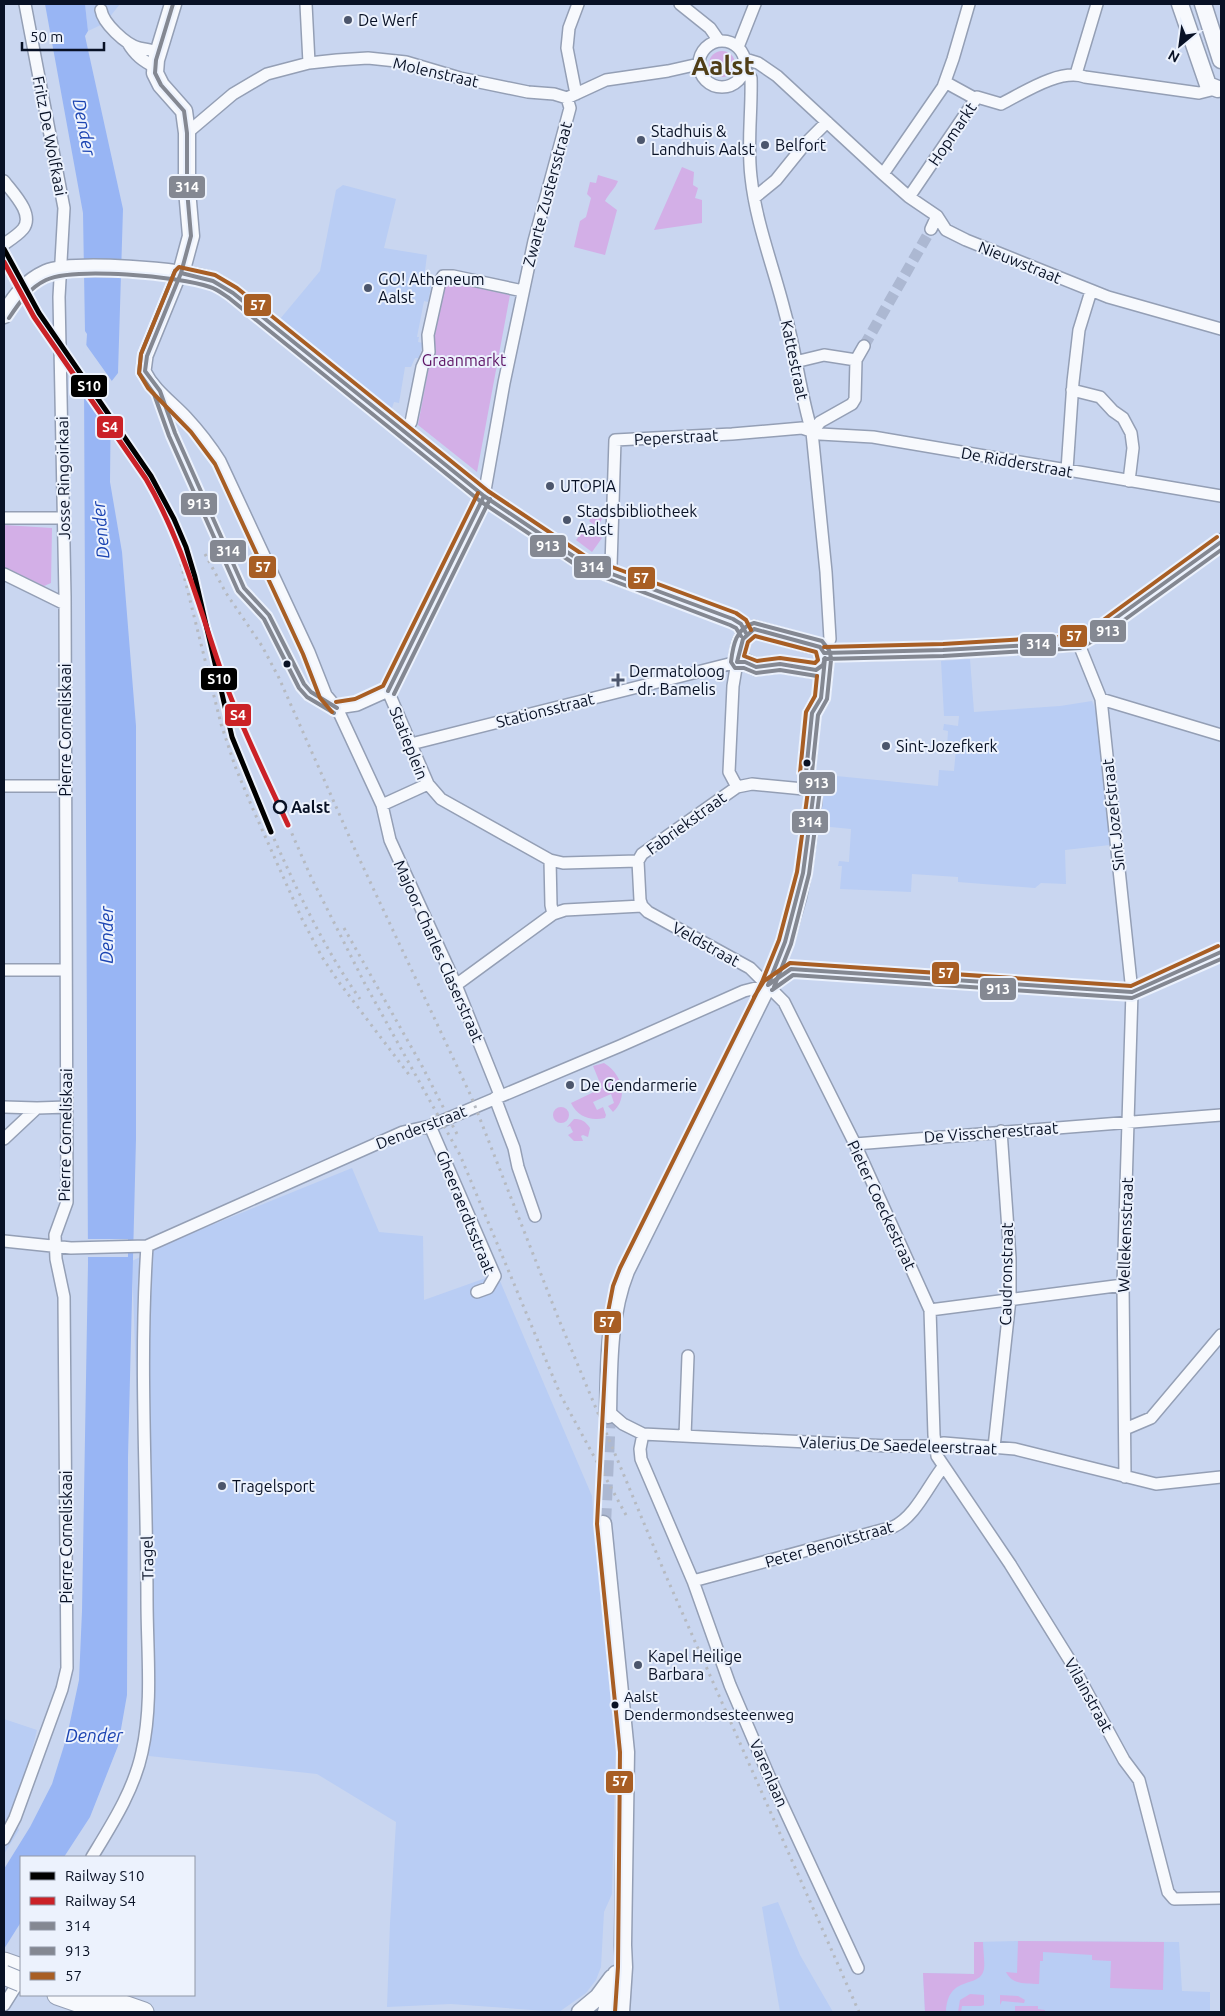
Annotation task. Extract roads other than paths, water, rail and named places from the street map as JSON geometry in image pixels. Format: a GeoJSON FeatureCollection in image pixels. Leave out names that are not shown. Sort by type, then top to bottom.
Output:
{"type":"FeatureCollection","features":[{"type":"Feature","properties":{"kind":"main road"},"geometry":{"type":"LineString","coordinates":[[4,1962],[20,1968]]}},
{"type":"Feature","properties":{"kind":"main road"},"geometry":{"type":"LineString","coordinates":[[4,1975],[20,1982]]}},
{"type":"Feature","properties":{"kind":"main road"},"geometry":{"type":"LineString","coordinates":[[60,1996],[106,2012]]}},
{"type":"Feature","properties":{"kind":"main road"},"geometry":{"type":"LineString","coordinates":[[98,1996],[144,2012]]}},
{"type":"Feature","properties":{"kind":"street","name":"Fritz De Wolfkaai"},"geometry":{"type":"LineString","coordinates":[[25,4],[64,208],[61,249],[69,269]]}},
{"type":"Feature","properties":{"kind":"street"},"geometry":{"type":"LineString","coordinates":[[173,4],[156,60],[155,73],[160,84],[184,111],[187,133],[187,190],[191,236],[181,273],[147,356],[144,370],[148,378],[186,416],[220,461],[309,652],[326,695],[337,708],[382,806]]}},
{"type":"Feature","properties":{"kind":"street"},"geometry":{"type":"LineString","coordinates":[[306,4],[309,63]]}},
{"type":"Feature","properties":{"kind":"street","name":"Zwarte Zustersstraat"},"geometry":{"type":"LineString","coordinates":[[523,291],[534,241],[570,108],[572,96],[567,48],[569,28],[578,4]]}},
{"type":"Feature","properties":{"kind":"street"},"geometry":{"type":"LineString","coordinates":[[680,4],[710,28],[718,41]]}},
{"type":"Feature","properties":{"kind":"street"},"geometry":{"type":"LineString","coordinates":[[738,47],[756,4]]}},
{"type":"Feature","properties":{"kind":"street","name":"Hopmarkt"},"geometry":{"type":"LineString","coordinates":[[883,174],[945,82],[969,4]]}},
{"type":"Feature","properties":{"kind":"street"},"geometry":{"type":"LineString","coordinates":[[1097,4],[1076,74],[1085,77],[1200,93],[1219,88]]}},
{"type":"Feature","properties":{"kind":"street"},"geometry":{"type":"LineString","coordinates":[[1180,4],[1208,85],[1219,88]]}},
{"type":"Feature","properties":{"kind":"street"},"geometry":{"type":"LineString","coordinates":[[1203,4],[1221,60]]}},
{"type":"Feature","properties":{"kind":"street"},"geometry":{"type":"LineString","coordinates":[[101,10],[107,22],[127,42],[156,60]]}},
{"type":"Feature","properties":{"kind":"street"},"geometry":{"type":"LineString","coordinates":[[718,41],[732,43],[738,47],[745,65],[739,80],[732,86],[716,87],[704,78],[699,64],[700,58],[707,46],[718,41]]}},
{"type":"Feature","properties":{"kind":"street","name":"Molenstraat"},"geometry":{"type":"LineString","coordinates":[[187,133],[233,94],[267,74],[309,63],[368,58],[406,62],[460,78],[528,92],[572,96]]}},
{"type":"Feature","properties":{"kind":"street","name":"Nieuwstraat"},"geometry":{"type":"LineString","coordinates":[[745,65],[758,63],[777,76],[909,197],[937,216],[946,230],[1091,291],[1221,329]]}},
{"type":"Feature","properties":{"kind":"street"},"geometry":{"type":"LineString","coordinates":[[572,96],[606,80],[668,71],[699,64]]}},
{"type":"Feature","properties":{"kind":"street","name":"Kattestraat"},"geometry":{"type":"LineString","coordinates":[[745,65],[751,78],[750,160],[758,220],[786,314],[795,362],[812,432],[826,572],[830,639],[824,659]]}},
{"type":"Feature","properties":{"kind":"street","name":"Hopmarkt"},"geometry":{"type":"LineString","coordinates":[[909,197],[977,97],[1001,104],[1039,84],[1064,75],[1076,74]]}},
{"type":"Feature","properties":{"kind":"street"},"geometry":{"type":"LineString","coordinates":[[945,82],[976,99]]}},
{"type":"Feature","properties":{"kind":"street"},"geometry":{"type":"LineString","coordinates":[[754,198],[776,180],[805,144],[828,122]]}},
{"type":"Feature","properties":{"kind":"street"},"geometry":{"type":"LineString","coordinates":[[4,181],[26,214],[27,221],[24,229],[4,244]]}},
{"type":"Feature","properties":{"kind":"street"},"geometry":{"type":"LineString","coordinates":[[930,229],[937,216]]}},
{"type":"Feature","properties":{"kind":"street"},"geometry":{"type":"LineString","coordinates":[[4,315],[22,288],[43,274],[69,269],[132,269],[181,273],[213,281],[233,293],[484,496],[585,564],[733,619],[741,624],[746,633]]}},
{"type":"Feature","properties":{"kind":"street","name":"Josse Ringoirkaai"},"geometry":{"type":"LineString","coordinates":[[65,600],[59,297],[69,269]]}},
{"type":"Feature","properties":{"kind":"street"},"geometry":{"type":"LineString","coordinates":[[388,690],[484,496],[523,291],[453,276],[443,276],[440,281],[428,335],[429,352],[422,367],[411,422],[404,433]]}},
{"type":"Feature","properties":{"kind":"street"},"geometry":{"type":"LineString","coordinates":[[1067,470],[1072,390],[1079,330],[1091,291]]}},
{"type":"Feature","properties":{"kind":"street"},"geometry":{"type":"LineString","coordinates":[[812,432],[828,416],[852,404],[855,399],[856,360],[864,346]]}},
{"type":"Feature","properties":{"kind":"street"},"geometry":{"type":"LineString","coordinates":[[795,362],[824,355],[856,360]]}},
{"type":"Feature","properties":{"kind":"street"},"geometry":{"type":"LineString","coordinates":[[1072,390],[1100,397],[1113,411],[1123,418],[1131,433],[1134,448],[1129,481]]}},
{"type":"Feature","properties":{"kind":"street","name":"Peperstraat"},"geometry":{"type":"LineString","coordinates":[[613,576],[611,566],[615,440],[732,434],[802,428],[812,432]]}},
{"type":"Feature","properties":{"kind":"street","name":"De Ridderstraat"},"geometry":{"type":"LineString","coordinates":[[812,432],[873,437],[1221,496]]}},
{"type":"Feature","properties":{"kind":"street"},"geometry":{"type":"LineString","coordinates":[[4,518],[64,518]]}},
{"type":"Feature","properties":{"kind":"street"},"geometry":{"type":"LineString","coordinates":[[737,662],[745,662],[756,667],[780,664],[816,670],[824,659],[1078,642],[1098,631],[1221,542]]}},
{"type":"Feature","properties":{"kind":"street"},"geometry":{"type":"LineString","coordinates":[[4,574],[65,600]]}},
{"type":"Feature","properties":{"kind":"street","name":"Pierre Corneliskaai"},"geometry":{"type":"LineString","coordinates":[[4,1838],[15,1818],[62,1689],[67,1668],[64,1297],[55,1247],[55,1236],[67,1202],[65,600]]}},
{"type":"Feature","properties":{"kind":"street"},"geometry":{"type":"LineString","coordinates":[[608,1413],[611,1338],[619,1288],[626,1270],[768,985],[785,942],[803,873],[814,790],[806,773],[812,713],[821,698],[824,682],[824,659],[820,647],[754,629],[746,633],[739,644],[733,686],[728,772],[737,787],[752,784],[814,790]]}},
{"type":"Feature","properties":{"kind":"street","name":"Sint Jozefstraat"},"geometry":{"type":"LineString","coordinates":[[1078,642],[1101,699],[1132,992]]}},
{"type":"Feature","properties":{"kind":"street","name":"Stationsstraat"},"geometry":{"type":"LineString","coordinates":[[411,744],[737,662]]}},
{"type":"Feature","properties":{"kind":"street"},"geometry":{"type":"LineString","coordinates":[[806,668],[813,688],[821,698]]}},
{"type":"Feature","properties":{"kind":"street","name":"Statieplein"},"geometry":{"type":"LineString","coordinates":[[337,708],[357,705],[388,690],[428,784],[382,806]]}},
{"type":"Feature","properties":{"kind":"street"},"geometry":{"type":"LineString","coordinates":[[1101,699],[1221,735]]}},
{"type":"Feature","properties":{"kind":"street"},"geometry":{"type":"LineString","coordinates":[[428,784],[441,799],[550,860],[563,863],[638,861],[642,906],[564,910],[553,914],[456,984]]}},
{"type":"Feature","properties":{"kind":"street"},"geometry":{"type":"LineString","coordinates":[[4,786],[65,786]]}},
{"type":"Feature","properties":{"kind":"street","name":"Fabriekstraat"},"geometry":{"type":"LineString","coordinates":[[638,861],[642,854],[737,787]]}},
{"type":"Feature","properties":{"kind":"street","name":"Majoor Charles Claserstraat"},"geometry":{"type":"LineString","coordinates":[[382,806],[390,840],[456,984],[498,1096],[518,1167],[535,1216]]}},
{"type":"Feature","properties":{"kind":"street"},"geometry":{"type":"LineString","coordinates":[[550,860],[553,914]]}},
{"type":"Feature","properties":{"kind":"street","name":"Veldstraat"},"geometry":{"type":"LineString","coordinates":[[642,906],[648,912],[750,968],[768,985]]}},
{"type":"Feature","properties":{"kind":"street"},"geometry":{"type":"LineString","coordinates":[[768,985],[791,969],[1132,992],[1221,952]]}},
{"type":"Feature","properties":{"kind":"street"},"geometry":{"type":"LineString","coordinates":[[4,970],[65,970]]}},
{"type":"Feature","properties":{"kind":"street","name":"Denderstraat"},"geometry":{"type":"LineString","coordinates":[[4,1241],[71,1248],[133,1248],[147,1246],[395,1136],[430,1126],[620,1046],[744,991],[768,985]]}},
{"type":"Feature","properties":{"kind":"street","name":"Pieter Coeckestraat"},"geometry":{"type":"LineString","coordinates":[[768,985],[784,1002],[854,1144],[930,1310],[935,1445]]}},
{"type":"Feature","properties":{"kind":"street","name":"Wellekensstraat"},"geometry":{"type":"LineString","coordinates":[[1125,1477],[1123,1285],[1132,992]]}},
{"type":"Feature","properties":{"kind":"street"},"geometry":{"type":"LineString","coordinates":[[4,1107],[67,1107]]}},
{"type":"Feature","properties":{"kind":"street"},"geometry":{"type":"LineString","coordinates":[[4,1139],[37,1108]]}},
{"type":"Feature","properties":{"kind":"street","name":"De Visscherestraat"},"geometry":{"type":"LineString","coordinates":[[854,1144],[1221,1115]]}},
{"type":"Feature","properties":{"kind":"street","name":"Gheeraerdtsstraat"},"geometry":{"type":"LineString","coordinates":[[430,1126],[495,1276],[488,1288],[478,1292]]}},
{"type":"Feature","properties":{"kind":"street","name":"Caudronstraat"},"geometry":{"type":"LineString","coordinates":[[994,1447],[1010,1299],[1010,1258],[1001,1131]]}},
{"type":"Feature","properties":{"kind":"street","name":"Tragel"},"geometry":{"type":"LineString","coordinates":[[93,1856],[115,1820],[134,1779],[142,1753],[148,1721],[143,1339],[147,1246]]}},
{"type":"Feature","properties":{"kind":"street"},"geometry":{"type":"LineString","coordinates":[[930,1310],[1123,1285]]}},
{"type":"Feature","properties":{"kind":"street"},"geometry":{"type":"LineString","coordinates":[[1125,1429],[1151,1418],[1221,1335]]}},
{"type":"Feature","properties":{"kind":"street"},"geometry":{"type":"LineString","coordinates":[[685,1436],[688,1356]]}},
{"type":"Feature","properties":{"kind":"street","name":"Valerius De Saedeleerstraat"},"geometry":{"type":"LineString","coordinates":[[608,1413],[623,1424],[643,1434],[889,1446],[935,1445],[944,1443],[994,1447],[1037,1454],[1156,1484],[1221,1477]]}},
{"type":"Feature","properties":{"kind":"street","name":"Varenlaan"},"geometry":{"type":"LineString","coordinates":[[643,1434],[640,1449],[641,1459],[693,1581],[734,1694],[769,1776],[858,1968]]}},
{"type":"Feature","properties":{"kind":"street"},"geometry":{"type":"LineString","coordinates":[[935,1445],[937,1456],[943,1467]]}},
{"type":"Feature","properties":{"kind":"street","name":"Peter Benoitstraat"},"geometry":{"type":"LineString","coordinates":[[693,1581],[892,1528],[903,1523],[943,1467]]}},
{"type":"Feature","properties":{"kind":"street","name":"Vilainstraat"},"geometry":{"type":"LineString","coordinates":[[943,1467],[955,1481],[1016,1573],[1069,1659],[1124,1760],[1139,1780],[1168,1892],[1174,1899],[1221,1898]]}},
{"type":"Feature","properties":{"kind":"street"},"geometry":{"type":"LineString","coordinates":[[603,1524],[626,1745],[624,1967],[621,2012]]}},
{"type":"Feature","properties":{"kind":"street"},"geometry":{"type":"LineString","coordinates":[[606,2012],[623,1945]]}},
{"type":"Feature","properties":{"kind":"street"},"geometry":{"type":"LineString","coordinates":[[580,2012],[598,1997],[617,1972]]}},
{"type":"Feature","properties":{"kind":"street"},"geometry":{"type":"LineString","coordinates":[[4,2005],[20,1980]]}},
{"type":"Feature","properties":{"kind":"water","name":"Dender"},"geometry":{"type":"Polygon","coordinates":[[[45,4],[85,4],[88,31],[85,36],[123,209],[118,373],[111,382],[110,482],[122,552],[136,726],[136,1139],[128,1457],[127,1695],[118,1746],[90,1817],[65,1856],[20,1856],[20,1924],[4,1949],[4,1869],[30,1827],[52,1784],[67,1736],[79,1680],[82,1611],[88,1263],[84,381],[87,334],[85,331],[83,213],[45,4]]]}},
{"type":"Feature","properties":{"kind":"tunnel"},"geometry":{"type":"LineString","coordinates":[[864,346],[931,229]]}},
{"type":"Feature","properties":{"kind":"tunnel"},"geometry":{"type":"LineString","coordinates":[[603,1524],[608,1415]]}},
{"type":"Feature","properties":{"kind":"railway"},"geometry":{"type":"LineString","coordinates":[[131,447],[159,502],[177,548],[221,724],[235,766],[252,807],[302,919],[322,957],[410,1076]]}},
{"type":"Feature","properties":{"kind":"railway"},"geometry":{"type":"LineString","coordinates":[[205,554],[226,593],[262,646],[279,678],[357,854],[471,1096],[557,1315],[666,1576],[859,2012]]}},
{"type":"Feature","properties":{"kind":"railway"},"geometry":{"type":"LineString","coordinates":[[205,618],[220,666],[241,718],[311,877],[364,982],[460,1155],[561,1396],[626,1515]]}},
{"type":"Feature","properties":{"kind":"railway"},"geometry":{"type":"LineString","coordinates":[[271,832],[322,939],[360,999]]}},
{"type":"Feature","properties":{"kind":"railway"},"geometry":{"type":"LineString","coordinates":[[344,928],[422,1066],[459,1138]]}},
{"type":"Feature","properties":{"kind":"rail line","name":"S10"},"geometry":{"type":"LineString","coordinates":[[4,249],[39,313],[151,476],[174,519],[186,547],[195,577],[232,737],[271,832]]}},
{"type":"Feature","properties":{"kind":"rail line","name":"S4"},"geometry":{"type":"LineString","coordinates":[[4,262],[34,317],[146,479],[159,504],[191,580],[233,703],[288,825]]}},
{"type":"Feature","properties":{"kind":"place","name":"De Werf"},"geometry":{"type":"Point","coordinates":[348,20]}},
{"type":"Feature","properties":{"kind":"place","name":"Stadhuis & Landhuis Aalst"},"geometry":{"type":"Point","coordinates":[641,140]}},
{"type":"Feature","properties":{"kind":"place","name":"Belfort"},"geometry":{"type":"Point","coordinates":[765,145]}},
{"type":"Feature","properties":{"kind":"place","name":"GO! Atheneum Aalst"},"geometry":{"type":"Point","coordinates":[368,288]}},
{"type":"Feature","properties":{"kind":"place","name":"UTOPIA"},"geometry":{"type":"Point","coordinates":[550,486]}},
{"type":"Feature","properties":{"kind":"place","name":"Stadsbibliotheek Aalst"},"geometry":{"type":"Point","coordinates":[567,520]}},
{"type":"Feature","properties":{"kind":"place","name":"Dermatoloog - dr. Bamelis"},"geometry":{"type":"Point","coordinates":[618,680]}},
{"type":"Feature","properties":{"kind":"place","name":"Sint-Jozefkerk"},"geometry":{"type":"Point","coordinates":[886,746]}},
{"type":"Feature","properties":{"kind":"place","name":"Aalst"},"geometry":{"type":"Point","coordinates":[280,807]}},
{"type":"Feature","properties":{"kind":"place","name":"De Gendarmerie"},"geometry":{"type":"Point","coordinates":[570,1085]}},
{"type":"Feature","properties":{"kind":"place","name":"Tragelsport"},"geometry":{"type":"Point","coordinates":[222,1486]}},
{"type":"Feature","properties":{"kind":"place","name":"Kapel Heilige Barbara"},"geometry":{"type":"Point","coordinates":[638,1665]}},
{"type":"Feature","properties":{"kind":"place","name":"Aalst Dendermondsesteenweg"},"geometry":{"type":"Point","coordinates":[615,1705]}},
{"type":"Feature","properties":{"kind":"district","name":"Aalst"},"geometry":{"type":"Point","coordinates":[723,65]}},
{"type":"Feature","properties":{"kind":"park label","name":"Graanmarkt"},"geometry":{"type":"Point","coordinates":[464,360]}}]}
